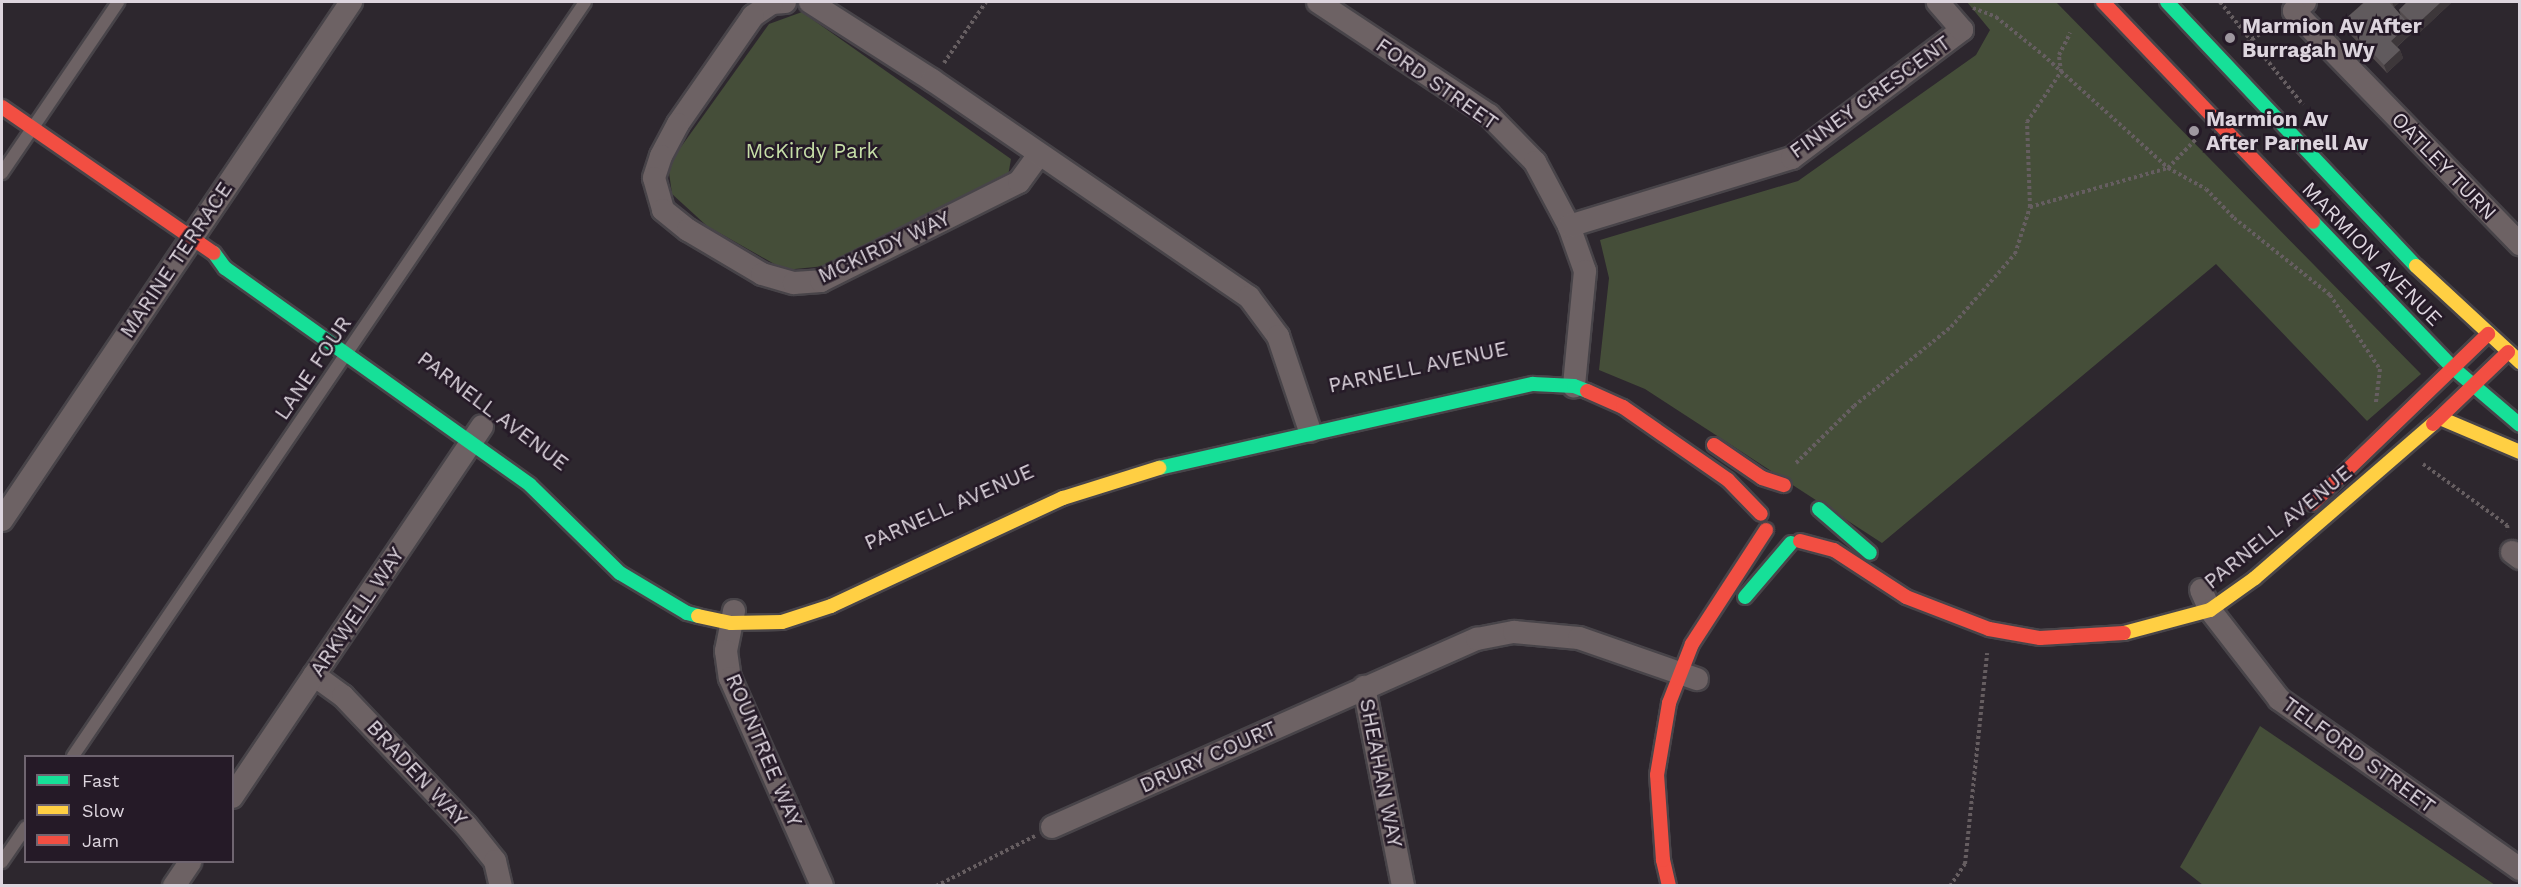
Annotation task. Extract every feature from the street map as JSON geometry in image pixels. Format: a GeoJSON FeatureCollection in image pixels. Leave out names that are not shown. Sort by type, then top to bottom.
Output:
{"type":"FeatureCollection","features":[{"type":"Feature","properties":{"kind":"main road","name":"MARMION AVENUE"},"geometry":{"type":"LineString","coordinates":[[2103,2],[2452,367],[2520,425]]}},
{"type":"Feature","properties":{"kind":"main road","name":"MARMION AVENUE"},"geometry":{"type":"LineString","coordinates":[[2167,2],[2223,59],[2391,243],[2520,362]]}},
{"type":"Feature","properties":{"kind":"main road","name":"PARNELL AVENUE"},"geometry":{"type":"LineString","coordinates":[[2,107],[212,249],[225,268],[348,352],[481,431],[530,485],[599,553],[647,592],[687,613],[782,622],[831,606],[1064,498],[1305,417],[1502,389],[1577,374],[1728,480],[1761,514],[1766,531],[1781,542],[1795,542],[1834,550],[1906,597],[1954,620],[2040,638],[2092,636],[2155,627],[2204,594],[2255,578],[2440,418],[2508,352]]}},
{"type":"Feature","properties":{"kind":"main road","name":"PARNELL AVENUE"},"geometry":{"type":"LineString","coordinates":[[212,249],[234,253]]}},
{"type":"Feature","properties":{"kind":"main road","name":"PARNELL AVENUE"},"geometry":{"type":"LineString","coordinates":[[2298,517],[2488,334]]}},
{"type":"Feature","properties":{"kind":"main road"},"geometry":{"type":"LineString","coordinates":[[2440,418],[2520,452]]}},
{"type":"Feature","properties":{"kind":"main road"},"geometry":{"type":"LineString","coordinates":[[1705,439],[1762,478],[1807,490],[1836,527],[1882,561]]}},
{"type":"Feature","properties":{"kind":"main road"},"geometry":{"type":"LineString","coordinates":[[1761,514],[1770,492],[1784,485]]}},
{"type":"Feature","properties":{"kind":"main road"},"geometry":{"type":"LineString","coordinates":[[1733,614],[1795,542],[1815,528],[1819,508]]}},
{"type":"Feature","properties":{"kind":"main road"},"geometry":{"type":"LineString","coordinates":[[1669,885],[1663,860],[1657,775],[1661,738],[1693,678],[1692,644],[1766,531]]}},
{"type":"Feature","properties":{"kind":"main road"},"geometry":{"type":"LineString","coordinates":[[637,565],[680,591]]}},
{"type":"Feature","properties":{"kind":"main road","name":"PARNELL AVENUE"},"geometry":{"type":"LineString","coordinates":[[701,601],[732,617],[763,607]]}},
{"type":"Feature","properties":{"kind":"street","name":"MARINE TERRACE"},"geometry":{"type":"LineString","coordinates":[[2,520],[351,2]]}},
{"type":"Feature","properties":{"kind":"street","name":"MCKIRDY WAY"},"geometry":{"type":"LineString","coordinates":[[785,2],[772,3],[753,16],[678,124],[661,156],[654,178],[663,210],[688,230],[762,274],[794,283],[821,281],[1019,182],[1039,154]]}},
{"type":"Feature","properties":{"kind":"street"},"geometry":{"type":"LineString","coordinates":[[810,2],[932,80],[1249,297],[1278,336],[1305,417]]}},
{"type":"Feature","properties":{"kind":"street","name":"FORD STREET"},"geometry":{"type":"LineString","coordinates":[[1318,2],[1489,115],[1535,162],[1569,226],[1586,271],[1577,374]]}},
{"type":"Feature","properties":{"kind":"street","name":"FINNEY CRESCENT"},"geometry":{"type":"LineString","coordinates":[[1569,226],[1792,158],[1962,30],[1942,6]]}},
{"type":"Feature","properties":{"kind":"street","name":"OATLEY TURN"},"geometry":{"type":"LineString","coordinates":[[2299,6],[2520,244]]}},
{"type":"Feature","properties":{"kind":"street","name":"ARKWELL WAY"},"geometry":{"type":"LineString","coordinates":[[234,794],[481,431]]}},
{"type":"Feature","properties":{"kind":"street","name":"TELFORD STREET"},"geometry":{"type":"LineString","coordinates":[[2204,594],[2279,699],[2520,869]]}},
{"type":"Feature","properties":{"kind":"street","name":"ROUNTREE WAY"},"geometry":{"type":"LineString","coordinates":[[732,617],[726,651],[730,678],[822,885]]}},
{"type":"Feature","properties":{"kind":"street","name":"SHEAHAN WAY"},"geometry":{"type":"LineString","coordinates":[[1403,885],[1364,687],[1477,639],[1514,632],[1579,638],[1693,678]]}},
{"type":"Feature","properties":{"kind":"street","name":"BRADEN WAY"},"geometry":{"type":"LineString","coordinates":[[314,675],[343,696],[466,825],[495,861],[501,885]]}},
{"type":"Feature","properties":{"kind":"street","name":"DRURY COURT"},"geometry":{"type":"LineString","coordinates":[[1052,827],[1364,687]]}},
{"type":"Feature","properties":{"kind":"street"},"geometry":{"type":"LineString","coordinates":[[174,885],[189,863]]}},
{"type":"Feature","properties":{"kind":"lane"},"geometry":{"type":"LineString","coordinates":[[2,173],[118,2]]}},
{"type":"Feature","properties":{"kind":"lane","name":"LANE FOUR"},"geometry":{"type":"LineString","coordinates":[[74,755],[585,2]]}},
{"type":"Feature","properties":{"kind":"lane"},"geometry":{"type":"LineString","coordinates":[[2,862],[24,830]]}},
{"type":"Feature","properties":{"kind":"path"},"geometry":{"type":"LineString","coordinates":[[932,80],[986,2]]}},
{"type":"Feature","properties":{"kind":"path"},"geometry":{"type":"LineString","coordinates":[[1942,6],[1969,7],[1996,17],[2168,168],[2206,189],[2234,218],[2330,295],[2380,369],[2380,395],[2367,426],[2382,435]]}},
{"type":"Feature","properties":{"kind":"path"},"geometry":{"type":"LineString","coordinates":[[2223,59],[2299,6]]}},
{"type":"Feature","properties":{"kind":"path"},"geometry":{"type":"LineString","coordinates":[[1785,459],[1796,464],[1854,406],[1951,327],[2015,254],[2030,207],[2027,122],[2061,72],[2059,55],[2070,33]]}},
{"type":"Feature","properties":{"kind":"path"},"geometry":{"type":"LineString","coordinates":[[2030,207],[2168,168],[2215,120]]}},
{"type":"Feature","properties":{"kind":"path"},"geometry":{"type":"LineString","coordinates":[[2403,450],[2507,525],[2516,555]]}},
{"type":"Feature","properties":{"kind":"path"},"geometry":{"type":"LineString","coordinates":[[1950,885],[1965,864],[1989,629]]}},
{"type":"Feature","properties":{"kind":"path"},"geometry":{"type":"LineString","coordinates":[[936,885],[1052,827]]}},
{"type":"Feature","properties":{"kind":"green space"},"geometry":{"type":"Polygon","coordinates":[[[1967,2],[2056,2],[2421,374],[2367,421],[2216,264],[1882,543],[1645,389],[1599,370],[1609,278],[1600,240],[1798,181],[1976,55],[1990,30],[1967,2]]]}},
{"type":"Feature","properties":{"kind":"green space","name":"McKirdy Park"},"geometry":{"type":"Polygon","coordinates":[[[802,12],[1011,159],[1008,176],[825,266],[785,270],[707,226],[672,194],[668,165],[769,24],[802,12]]]}},
{"type":"Feature","properties":{"kind":"green space"},"geometry":{"type":"Polygon","coordinates":[[[2260,726],[2495,885],[2203,885],[2180,867],[2260,726]]]}},
{"type":"Feature","properties":{"kind":"building"},"geometry":{"type":"Polygon","coordinates":[[[2365,2],[2389,2],[2409,24],[2391,41],[2400,50],[2384,65],[2343,21],[2365,2]]]}},
{"type":"Feature","properties":{"kind":"building"},"geometry":{"type":"Polygon","coordinates":[[[2407,2],[2441,2],[2415,26],[2399,10],[2407,2]]]}},
{"type":"Feature","properties":{"kind":"traffic: fast"},"geometry":{"type":"LineString","coordinates":[[2167,2],[2416,266]]}},
{"type":"Feature","properties":{"kind":"traffic: fast"},"geometry":{"type":"LineString","coordinates":[[2313,222],[2452,367],[2520,425]]}},
{"type":"Feature","properties":{"kind":"traffic: fast"},"geometry":{"type":"LineString","coordinates":[[214,253],[225,268],[530,485],[620,573],[687,613],[698,616]]}},
{"type":"Feature","properties":{"kind":"traffic: fast"},"geometry":{"type":"LineString","coordinates":[[1159,468],[1533,384],[1574,386],[1587,391]]}},
{"type":"Feature","properties":{"kind":"traffic: fast"},"geometry":{"type":"LineString","coordinates":[[1819,509],[1870,553]]}},
{"type":"Feature","properties":{"kind":"traffic: fast"},"geometry":{"type":"LineString","coordinates":[[1745,597],[1791,543]]}},
{"type":"Feature","properties":{"kind":"traffic: slow"},"geometry":{"type":"LineString","coordinates":[[2416,266],[2520,362]]}},
{"type":"Feature","properties":{"kind":"traffic: slow"},"geometry":{"type":"LineString","coordinates":[[2440,418],[2520,452]]}},
{"type":"Feature","properties":{"kind":"traffic: slow"},"geometry":{"type":"LineString","coordinates":[[2124,633],[2210,610],[2255,578],[2433,424]]}},
{"type":"Feature","properties":{"kind":"traffic: slow"},"geometry":{"type":"LineString","coordinates":[[698,616],[731,623],[782,622],[831,606],[1063,498],[1159,468]]}},
{"type":"Feature","properties":{"kind":"traffic: jam"},"geometry":{"type":"LineString","coordinates":[[2103,2],[2313,222]]}},
{"type":"Feature","properties":{"kind":"traffic: jam"},"geometry":{"type":"LineString","coordinates":[[2,107],[214,253]]}},
{"type":"Feature","properties":{"kind":"traffic: jam"},"geometry":{"type":"LineString","coordinates":[[2312,504],[2488,334]]}},
{"type":"Feature","properties":{"kind":"traffic: jam"},"geometry":{"type":"LineString","coordinates":[[2433,424],[2508,352]]}},
{"type":"Feature","properties":{"kind":"traffic: jam"},"geometry":{"type":"LineString","coordinates":[[1587,391],[1623,407],[1728,480],[1761,514]]}},
{"type":"Feature","properties":{"kind":"traffic: jam"},"geometry":{"type":"LineString","coordinates":[[1714,445],[1762,478],[1784,485]]}},
{"type":"Feature","properties":{"kind":"traffic: jam"},"geometry":{"type":"LineString","coordinates":[[1669,886],[1663,860],[1657,775],[1669,703],[1692,644],[1766,530]]}},
{"type":"Feature","properties":{"kind":"traffic: jam"},"geometry":{"type":"LineString","coordinates":[[1800,541],[1834,550],[1906,597],[1989,629],[2040,638],[2124,633]]}},
{"type":"Feature","properties":{"kind":"place","name":"Marmion Av After Burragah Wy"},"geometry":{"type":"Point","coordinates":[2230,38]}},
{"type":"Feature","properties":{"kind":"place","name":"Marmion Av After Parnell Av"},"geometry":{"type":"Point","coordinates":[2194,131]}}]}
